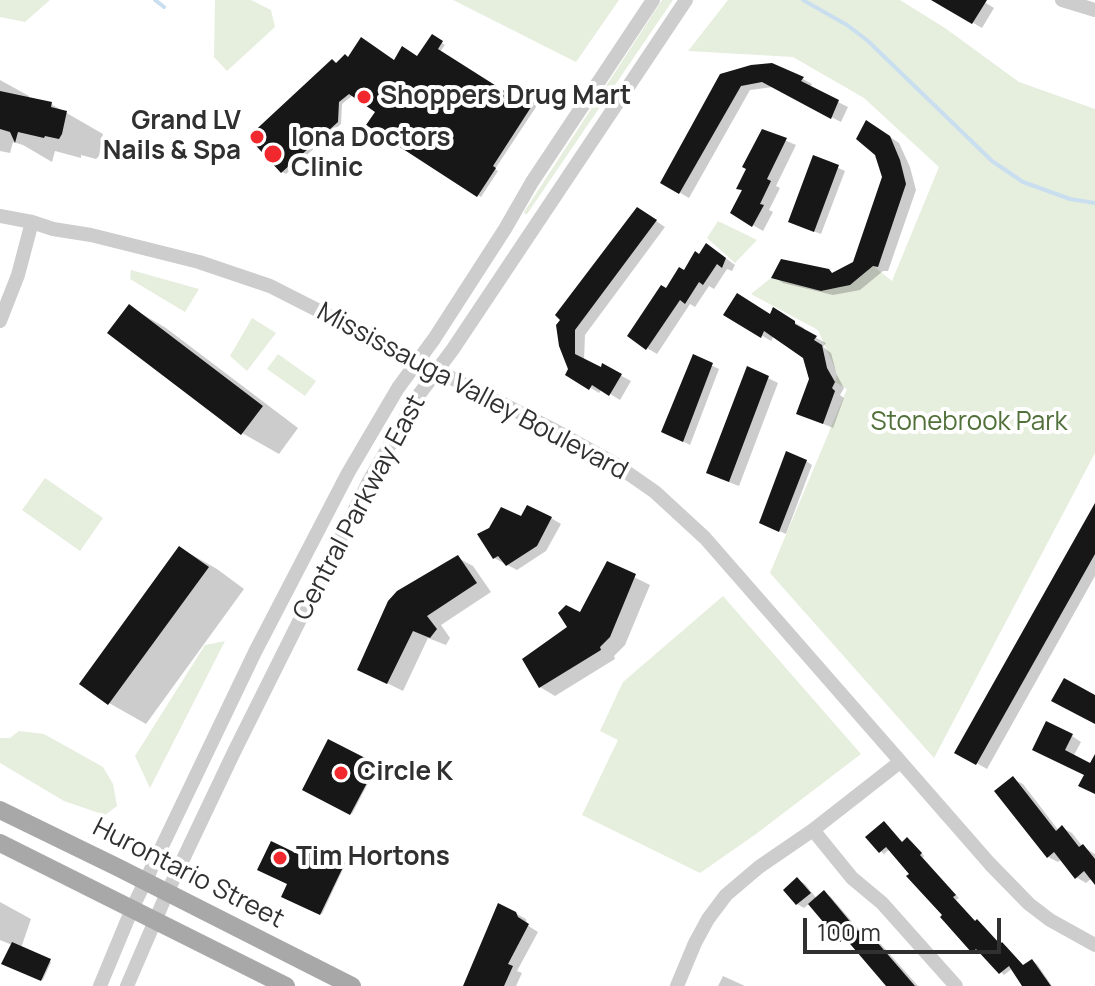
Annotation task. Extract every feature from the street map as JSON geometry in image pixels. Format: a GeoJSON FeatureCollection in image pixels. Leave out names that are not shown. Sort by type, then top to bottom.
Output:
{"type":"FeatureCollection","features":[{"type":"Feature","properties":{"kind":"main road","name":"Hurontario Street"},"geometry":{"type":"LineString","coordinates":[[0,810],[352,986]]}},
{"type":"Feature","properties":{"kind":"main road"},"geometry":{"type":"LineString","coordinates":[[0,843],[286,986]]}},
{"type":"Feature","properties":{"kind":"street","name":"Central Parkway East"},"geometry":{"type":"LineString","coordinates":[[100,986],[132,909],[255,652],[348,473],[398,388],[434,339],[532,182],[653,0]]}},
{"type":"Feature","properties":{"kind":"street","name":"Central Parkway East"},"geometry":{"type":"LineString","coordinates":[[127,986],[154,920],[234,752],[369,481],[418,396],[686,0]]}},
{"type":"Feature","properties":{"kind":"street"},"geometry":{"type":"LineString","coordinates":[[1062,0],[1095,10]]}},
{"type":"Feature","properties":{"kind":"street","name":"Mississauga Valley Boulevard"},"geometry":{"type":"LineString","coordinates":[[0,216],[154,250],[270,286],[601,456],[655,492],[705,538],[990,864],[1029,904],[1074,935],[1095,945]]}},
{"type":"Feature","properties":{"kind":"street"},"geometry":{"type":"LineString","coordinates":[[0,321],[18,275],[32,222]]}},
{"type":"Feature","properties":{"kind":"street"},"geometry":{"type":"LineString","coordinates":[[213,742],[234,752]]}},
{"type":"Feature","properties":{"kind":"street"},"geometry":{"type":"LineString","coordinates":[[677,986],[702,931],[726,895],[900,762]]}},
{"type":"Feature","properties":{"kind":"street"},"geometry":{"type":"LineString","coordinates":[[813,830],[852,878],[882,903],[956,986]]}},
{"type":"Feature","properties":{"kind":"green space"},"geometry":{"type":"Polygon","coordinates":[[[0,0],[50,0],[25,22],[0,17],[0,0]]]}},
{"type":"Feature","properties":{"kind":"green space"},"geometry":{"type":"Polygon","coordinates":[[[215,0],[251,0],[271,10],[275,27],[227,71],[214,57],[215,0]]]}},
{"type":"Feature","properties":{"kind":"green space"},"geometry":{"type":"Polygon","coordinates":[[[453,0],[619,0],[576,62],[453,0]]]}},
{"type":"Feature","properties":{"kind":"green space"},"geometry":{"type":"Polygon","coordinates":[[[662,0],[673,0],[525,214],[524,212],[662,0]]]}},
{"type":"Feature","properties":{"kind":"green space","name":"Stonebrook Park"},"geometry":{"type":"Polygon","coordinates":[[[728,0],[900,0],[945,28],[1019,82],[1095,109],[1095,453],[934,758],[770,573],[847,389],[835,382],[837,373],[818,330],[751,294],[771,278],[821,291],[842,287],[873,266],[892,281],[939,167],[864,98],[793,57],[688,51],[728,0]]]}},
{"type":"Feature","properties":{"kind":"green space"},"geometry":{"type":"Polygon","coordinates":[[[718,221],[757,240],[735,263],[707,238],[718,221]]]}},
{"type":"Feature","properties":{"kind":"green space"},"geometry":{"type":"Polygon","coordinates":[[[131,270],[199,289],[185,312],[130,279],[131,270]]]}},
{"type":"Feature","properties":{"kind":"green space"},"geometry":{"type":"Polygon","coordinates":[[[252,318],[276,333],[247,371],[230,356],[252,318]]]}},
{"type":"Feature","properties":{"kind":"green space"},"geometry":{"type":"Polygon","coordinates":[[[278,354],[316,381],[305,396],[267,369],[278,354]]]}},
{"type":"Feature","properties":{"kind":"green space"},"geometry":{"type":"Polygon","coordinates":[[[45,478],[103,518],[80,551],[22,510],[45,478]]]}},
{"type":"Feature","properties":{"kind":"green space"},"geometry":{"type":"Polygon","coordinates":[[[723,596],[861,754],[700,873],[582,815],[618,740],[600,731],[623,682],[723,596]]]}},
{"type":"Feature","properties":{"kind":"green space"},"geometry":{"type":"Polygon","coordinates":[[[225,641],[150,788],[135,756],[205,645],[225,641]]]}},
{"type":"Feature","properties":{"kind":"green space"},"geometry":{"type":"Polygon","coordinates":[[[19,731],[44,734],[103,767],[113,784],[117,806],[105,815],[64,801],[0,763],[0,738],[10,738],[19,731]]]}},
{"type":"Feature","properties":{"kind":"building"},"geometry":{"type":"Polygon","coordinates":[[[931,0],[987,0],[972,24],[931,0]]]}},
{"type":"Feature","properties":{"kind":"building"},"geometry":{"type":"Polygon","coordinates":[[[432,34],[443,41],[438,49],[520,101],[525,94],[535,101],[477,197],[366,125],[375,112],[349,94],[339,102],[338,122],[281,173],[248,137],[332,59],[336,63],[345,54],[348,57],[361,37],[394,60],[402,46],[417,56],[432,34]]]}},
{"type":"Feature","properties":{"kind":"building"},"geometry":{"type":"Polygon","coordinates":[[[772,63],[804,77],[801,81],[839,100],[831,119],[762,82],[741,86],[679,194],[660,183],[720,74],[772,63]]]}},
{"type":"Feature","properties":{"kind":"building"},"geometry":{"type":"Polygon","coordinates":[[[0,91],[52,102],[51,107],[67,111],[59,139],[18,132],[15,143],[10,132],[0,129],[0,91]]]}},
{"type":"Feature","properties":{"kind":"building"},"geometry":{"type":"Polygon","coordinates":[[[866,120],[890,136],[906,184],[878,267],[873,266],[850,285],[821,291],[771,278],[781,259],[829,269],[832,273],[853,262],[882,177],[875,155],[856,139],[866,120]]]}},
{"type":"Feature","properties":{"kind":"building"},"geometry":{"type":"Polygon","coordinates":[[[762,129],[787,138],[767,179],[771,181],[760,204],[764,205],[752,227],[730,213],[742,190],[736,189],[746,169],[742,167],[762,129]]]}},
{"type":"Feature","properties":{"kind":"building"},"geometry":{"type":"Polygon","coordinates":[[[813,155],[839,165],[814,232],[788,222],[813,155]]]}},
{"type":"Feature","properties":{"kind":"building"},"geometry":{"type":"Polygon","coordinates":[[[637,207],[657,220],[575,330],[575,354],[622,374],[609,396],[592,385],[589,390],[565,375],[568,369],[559,346],[556,325],[560,320],[555,315],[637,207]]]}},
{"type":"Feature","properties":{"kind":"building"},"geometry":{"type":"Polygon","coordinates":[[[706,243],[726,258],[722,268],[717,264],[703,285],[699,282],[685,304],[680,300],[646,350],[627,336],[661,285],[666,288],[679,267],[684,270],[695,251],[699,254],[706,243]]]}},
{"type":"Feature","properties":{"kind":"building"},"geometry":{"type":"Polygon","coordinates":[[[737,293],[770,314],[773,307],[817,336],[814,340],[822,345],[827,368],[835,382],[832,388],[835,391],[823,424],[796,414],[809,379],[803,358],[764,331],[761,338],[723,315],[737,293]]]}},
{"type":"Feature","properties":{"kind":"building"},"geometry":{"type":"Polygon","coordinates":[[[129,304],[263,406],[241,435],[107,333],[129,304]]]}},
{"type":"Feature","properties":{"kind":"building"},"geometry":{"type":"Polygon","coordinates":[[[693,354],[713,363],[683,442],[661,432],[693,354]]]}},
{"type":"Feature","properties":{"kind":"building"},"geometry":{"type":"Polygon","coordinates":[[[747,366],[769,376],[729,482],[706,473],[747,366]]]}},
{"type":"Feature","properties":{"kind":"building"},"geometry":{"type":"Polygon","coordinates":[[[786,451],[807,460],[779,532],[759,523],[786,451]]]}},
{"type":"Feature","properties":{"kind":"building"},"geometry":{"type":"Polygon","coordinates":[[[1095,503],[1095,554],[976,765],[954,753],[1095,503]]]}},
{"type":"Feature","properties":{"kind":"building"},"geometry":{"type":"Polygon","coordinates":[[[527,505],[552,517],[537,546],[506,566],[498,556],[493,559],[477,534],[489,528],[501,507],[521,516],[527,505]]]}},
{"type":"Feature","properties":{"kind":"building"},"geometry":{"type":"Polygon","coordinates":[[[179,546],[209,567],[108,705],[79,684],[179,546]]]}},
{"type":"Feature","properties":{"kind":"building"},"geometry":{"type":"Polygon","coordinates":[[[458,555],[477,583],[427,616],[437,629],[430,638],[413,631],[387,684],[357,670],[388,601],[397,591],[458,555]]]}},
{"type":"Feature","properties":{"kind":"building"},"geometry":{"type":"Polygon","coordinates":[[[607,561],[636,574],[610,637],[600,647],[601,650],[539,688],[522,659],[567,627],[558,613],[566,605],[580,612],[607,561]]]}},
{"type":"Feature","properties":{"kind":"building"},"geometry":{"type":"Polygon","coordinates":[[[1064,678],[1095,695],[1095,724],[1051,701],[1064,678]]]}},
{"type":"Feature","properties":{"kind":"building"},"geometry":{"type":"Polygon","coordinates":[[[1046,721],[1073,734],[1065,750],[1090,763],[1095,754],[1095,794],[1078,786],[1084,775],[1032,750],[1046,721]]]}},
{"type":"Feature","properties":{"kind":"building","name":"Circle K"},"geometry":{"type":"Polygon","coordinates":[[[328,739],[377,764],[350,815],[302,790],[328,739]]]}},
{"type":"Feature","properties":{"kind":"building"},"geometry":{"type":"Polygon","coordinates":[[[1013,776],[1056,831],[1062,825],[1079,847],[1083,844],[1095,859],[1095,885],[1084,871],[1075,879],[1054,852],[1047,858],[994,791],[1013,776]]]}},
{"type":"Feature","properties":{"kind":"building"},"geometry":{"type":"Polygon","coordinates":[[[884,821],[902,842],[907,837],[922,853],[920,855],[975,921],[977,919],[1023,965],[1032,959],[1051,986],[1022,986],[1009,966],[999,974],[976,949],[972,953],[906,876],[909,874],[886,847],[879,853],[865,837],[884,821]]]}},
{"type":"Feature","properties":{"kind":"building"},"geometry":{"type":"Polygon","coordinates":[[[271,841],[300,855],[306,844],[345,863],[320,915],[281,897],[287,884],[257,870],[271,841]]]}},
{"type":"Feature","properties":{"kind":"building"},"geometry":{"type":"Polygon","coordinates":[[[797,877],[811,893],[796,905],[783,890],[797,877]]]}},
{"type":"Feature","properties":{"kind":"building"},"geometry":{"type":"Polygon","coordinates":[[[824,890],[858,931],[864,927],[915,986],[886,986],[845,938],[840,942],[808,904],[824,890]]]}},
{"type":"Feature","properties":{"kind":"building"},"geometry":{"type":"Polygon","coordinates":[[[498,903],[516,912],[529,924],[508,964],[513,966],[504,986],[463,986],[498,903]]]}},
{"type":"Feature","properties":{"kind":"building"},"geometry":{"type":"Polygon","coordinates":[[[12,942],[51,959],[41,981],[1,964],[12,942]]]}},
{"type":"Feature","properties":{"kind":"waterway"},"geometry":{"type":"LineString","coordinates":[[155,0],[164,7]]}},
{"type":"Feature","properties":{"kind":"waterway"},"geometry":{"type":"LineString","coordinates":[[803,0],[868,41],[992,161],[1023,182],[1070,199],[1095,203]]}},
{"type":"Feature","properties":{"kind":"place","name":"Shoppers Drug Mart"},"geometry":{"type":"Point","coordinates":[364,97]}},
{"type":"Feature","properties":{"kind":"place","name":"Grand LV Nails & Spa"},"geometry":{"type":"Point","coordinates":[257,137]}},
{"type":"Feature","properties":{"kind":"place","name":"Iona Doctors Clinic"},"geometry":{"type":"Point","coordinates":[273,154]}},
{"type":"Feature","properties":{"kind":"place","name":"Circle K"},"geometry":{"type":"Point","coordinates":[341,773]}},
{"type":"Feature","properties":{"kind":"place","name":"Tim Hortons"},"geometry":{"type":"Point","coordinates":[280,858]}}]}
